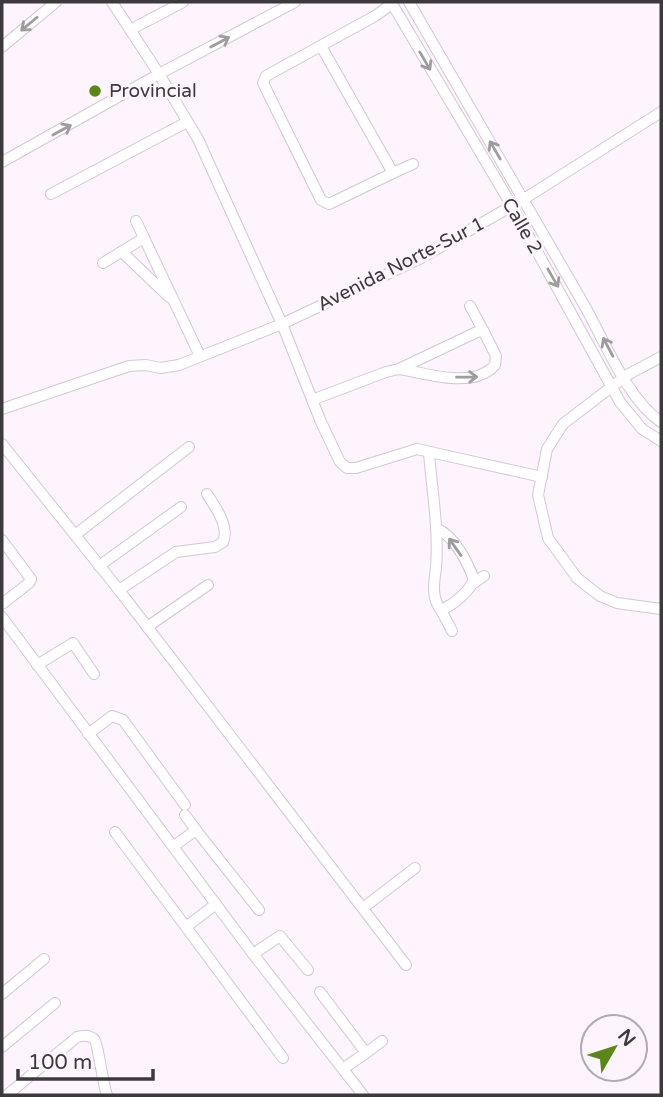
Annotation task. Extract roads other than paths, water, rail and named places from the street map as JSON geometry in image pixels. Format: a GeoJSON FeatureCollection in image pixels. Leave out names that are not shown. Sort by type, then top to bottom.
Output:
{"type":"FeatureCollection","features":[{"type":"Feature","properties":{"kind":"street"},"geometry":{"type":"LineString","coordinates":[[2,47],[56,2]]}},
{"type":"Feature","properties":{"kind":"street"},"geometry":{"type":"LineString","coordinates":[[111,2],[198,139],[282,324],[340,462],[347,468],[356,468],[416,449],[542,477]]}},
{"type":"Feature","properties":{"kind":"street"},"geometry":{"type":"LineString","coordinates":[[130,30],[183,2]]}},
{"type":"Feature","properties":{"kind":"street"},"geometry":{"type":"LineString","coordinates":[[2,162],[295,2]]}},
{"type":"Feature","properties":{"kind":"street"},"geometry":{"type":"LineString","coordinates":[[409,2],[624,378],[644,407],[661,422]]}},
{"type":"Feature","properties":{"kind":"street"},"geometry":{"type":"LineString","coordinates":[[392,3],[375,16],[266,76],[263,83],[321,200],[329,204],[413,164]]}},
{"type":"Feature","properties":{"kind":"street","name":"Calle 2"},"geometry":{"type":"LineString","coordinates":[[392,3],[512,206],[587,340],[610,387],[636,423],[661,441]]}},
{"type":"Feature","properties":{"kind":"street"},"geometry":{"type":"LineString","coordinates":[[321,46],[393,173]]}},
{"type":"Feature","properties":{"kind":"street","name":"Avenida Norte-Sur 1"},"geometry":{"type":"LineString","coordinates":[[2,410],[129,366],[160,368],[179,365],[282,324],[421,258],[524,199],[661,112]]}},
{"type":"Feature","properties":{"kind":"street"},"geometry":{"type":"LineString","coordinates":[[51,194],[187,122]]}},
{"type":"Feature","properties":{"kind":"street"},"geometry":{"type":"LineString","coordinates":[[136,221],[200,356]]}},
{"type":"Feature","properties":{"kind":"street"},"geometry":{"type":"LineString","coordinates":[[103,263],[144,238]]}},
{"type":"Feature","properties":{"kind":"street"},"geometry":{"type":"LineString","coordinates":[[122,252],[173,301]]}},
{"type":"Feature","properties":{"kind":"street"},"geometry":{"type":"LineString","coordinates":[[399,369],[463,378],[479,377],[490,371],[495,365],[496,356],[470,306]]}},
{"type":"Feature","properties":{"kind":"street"},"geometry":{"type":"LineString","coordinates":[[312,400],[399,369],[472,333],[484,332]]}},
{"type":"Feature","properties":{"kind":"street"},"geometry":{"type":"LineString","coordinates":[[425,356],[424,366],[429,373]]}},
{"type":"Feature","properties":{"kind":"street"},"geometry":{"type":"LineString","coordinates":[[661,357],[610,387],[563,424],[547,449],[538,495],[548,538],[577,578],[600,596],[617,603],[661,608]]}},
{"type":"Feature","properties":{"kind":"street"},"geometry":{"type":"LineString","coordinates":[[2,444],[147,627],[407,965]]}},
{"type":"Feature","properties":{"kind":"street"},"geometry":{"type":"LineString","coordinates":[[75,535],[189,447]]}},
{"type":"Feature","properties":{"kind":"street"},"geometry":{"type":"LineString","coordinates":[[429,453],[437,529],[434,590],[438,606],[452,631]]}},
{"type":"Feature","properties":{"kind":"street"},"geometry":{"type":"LineString","coordinates":[[118,590],[176,552],[215,547],[223,542],[225,532],[221,519],[207,494]]}},
{"type":"Feature","properties":{"kind":"street"},"geometry":{"type":"LineString","coordinates":[[99,566],[181,507]]}},
{"type":"Feature","properties":{"kind":"street"},"geometry":{"type":"LineString","coordinates":[[437,529],[444,531],[461,555],[471,573],[472,584]]}},
{"type":"Feature","properties":{"kind":"street"},"geometry":{"type":"LineString","coordinates":[[2,540],[31,579],[2,604]]}},
{"type":"Feature","properties":{"kind":"street"},"geometry":{"type":"LineString","coordinates":[[440,610],[484,576]]}},
{"type":"Feature","properties":{"kind":"street"},"geometry":{"type":"LineString","coordinates":[[147,627],[208,585]]}},
{"type":"Feature","properties":{"kind":"street"},"geometry":{"type":"LineString","coordinates":[[2,617],[253,954],[344,1068],[361,1095]]}},
{"type":"Feature","properties":{"kind":"street"},"geometry":{"type":"LineString","coordinates":[[37,665],[73,643],[94,674]]}},
{"type":"Feature","properties":{"kind":"street"},"geometry":{"type":"LineString","coordinates":[[88,734],[112,716],[123,720],[197,830],[259,910]]}},
{"type":"Feature","properties":{"kind":"street"},"geometry":{"type":"LineString","coordinates":[[174,846],[197,830]]}},
{"type":"Feature","properties":{"kind":"street"},"geometry":{"type":"LineString","coordinates":[[115,832],[283,1058]]}},
{"type":"Feature","properties":{"kind":"street"},"geometry":{"type":"LineString","coordinates":[[363,908],[415,868]]}},
{"type":"Feature","properties":{"kind":"street"},"geometry":{"type":"LineString","coordinates":[[186,927],[216,904]]}},
{"type":"Feature","properties":{"kind":"street"},"geometry":{"type":"LineString","coordinates":[[253,954],[277,932],[308,970]]}},
{"type":"Feature","properties":{"kind":"street"},"geometry":{"type":"LineString","coordinates":[[2,994],[44,959]]}},
{"type":"Feature","properties":{"kind":"street"},"geometry":{"type":"LineString","coordinates":[[320,992],[366,1053]]}},
{"type":"Feature","properties":{"kind":"street"},"geometry":{"type":"LineString","coordinates":[[2,1047],[55,1003]]}},
{"type":"Feature","properties":{"kind":"street"},"geometry":{"type":"LineString","coordinates":[[7,1095],[83,1035],[94,1039],[97,1045],[107,1095]]}},
{"type":"Feature","properties":{"kind":"street"},"geometry":{"type":"LineString","coordinates":[[344,1068],[382,1041]]}},
{"type":"Feature","properties":{"kind":"place","name":"Provincial"},"geometry":{"type":"Point","coordinates":[95,91]}}]}
